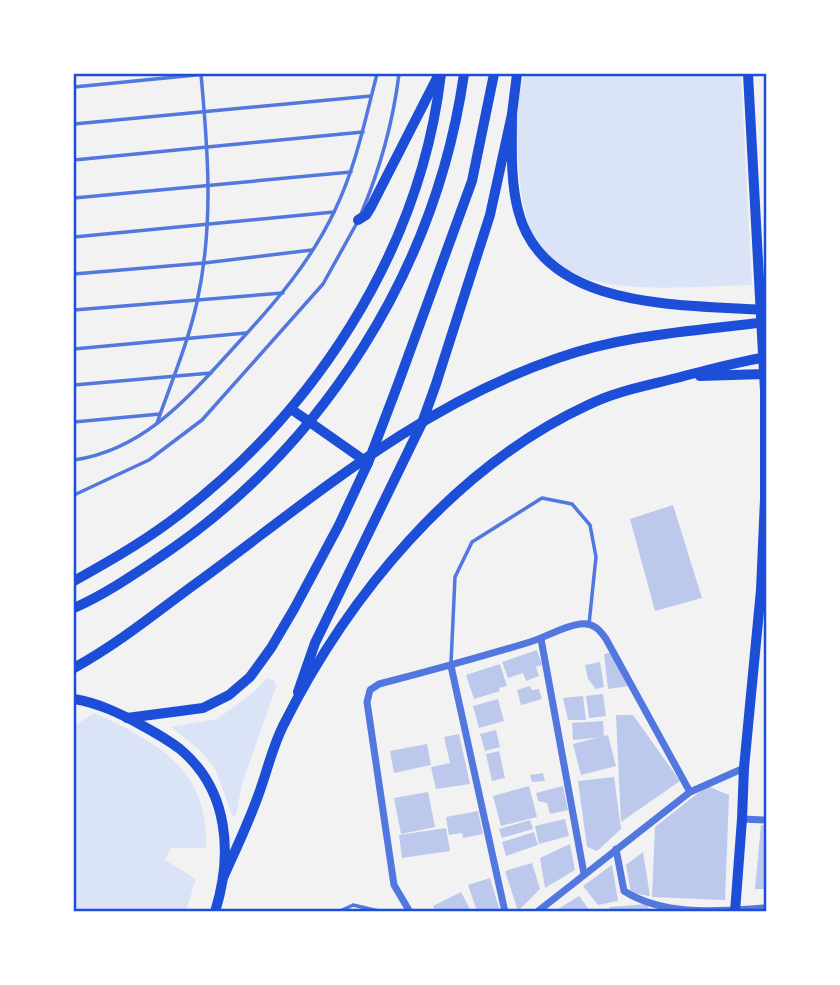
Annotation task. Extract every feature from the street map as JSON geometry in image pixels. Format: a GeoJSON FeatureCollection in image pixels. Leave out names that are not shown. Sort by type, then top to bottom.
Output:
{"type":"FeatureCollection","features":[{"type":"Feature","properties":{"kind":"main road"},"geometry":{"type":"LineString","coordinates":[[358,220],[366,215],[371,207],[440,74]]}},
{"type":"Feature","properties":{"kind":"main road"},"geometry":{"type":"LineString","coordinates":[[74,581],[122,554],[178,515],[243,459],[318,376],[374,284],[396,239],[425,152],[439,95],[440,74]]}},
{"type":"Feature","properties":{"kind":"main road"},"geometry":{"type":"LineString","coordinates":[[74,608],[125,580],[221,512],[310,423],[336,389],[367,341],[413,256],[442,178],[454,135],[464,74]]}},
{"type":"Feature","properties":{"kind":"main road"},"geometry":{"type":"LineString","coordinates":[[127,718],[203,708],[229,695],[250,677],[271,648],[339,525],[368,463],[472,181],[494,74]]}},
{"type":"Feature","properties":{"kind":"main road"},"geometry":{"type":"LineString","coordinates":[[296,701],[304,672],[326,618],[363,548],[422,423],[491,215],[512,114],[517,74]]}},
{"type":"Feature","properties":{"kind":"main road"},"geometry":{"type":"LineString","coordinates":[[735,911],[744,768],[761,590],[765,499],[765,391],[748,74]]}},
{"type":"Feature","properties":{"kind":"main road"},"geometry":{"type":"LineString","coordinates":[[512,114],[514,186],[518,211],[526,233],[539,254],[558,272],[581,284],[615,294],[679,304],[766,310]]}},
{"type":"Feature","properties":{"kind":"main road"},"geometry":{"type":"LineString","coordinates":[[74,668],[138,629],[356,463],[398,435],[476,391],[559,357],[628,338],[766,322]]}},
{"type":"Feature","properties":{"kind":"main road"},"geometry":{"type":"LineString","coordinates":[[223,878],[248,824],[281,730],[332,640],[351,611],[420,529],[472,479],[520,443],[588,404],[632,388],[766,357]]}},
{"type":"Feature","properties":{"kind":"main road"},"geometry":{"type":"LineString","coordinates":[[683,377],[766,374]]}},
{"type":"Feature","properties":{"kind":"main road"},"geometry":{"type":"LineString","coordinates":[[290,409],[368,463]]}},
{"type":"Feature","properties":{"kind":"main road"},"geometry":{"type":"LineString","coordinates":[[74,699],[127,718],[169,741],[192,761],[209,785],[220,815],[226,850],[215,912]]}},
{"type":"Feature","properties":{"kind":"street"},"geometry":{"type":"LineString","coordinates":[[408,911],[394,885],[368,702],[370,690],[379,684],[541,639],[579,624],[589,624],[599,629],[606,639],[690,792]]}},
{"type":"Feature","properties":{"kind":"street"},"geometry":{"type":"LineString","coordinates":[[541,639],[584,874]]}},
{"type":"Feature","properties":{"kind":"street"},"geometry":{"type":"LineString","coordinates":[[451,666],[505,912]]}},
{"type":"Feature","properties":{"kind":"street"},"geometry":{"type":"LineString","coordinates":[[537,912],[690,792],[744,768]]}},
{"type":"Feature","properties":{"kind":"street"},"geometry":{"type":"LineString","coordinates":[[742,820],[766,820]]}},
{"type":"Feature","properties":{"kind":"street"},"geometry":{"type":"LineString","coordinates":[[616,849],[624,891],[647,904],[695,910],[735,911],[766,908]]}},
{"type":"Feature","properties":{"kind":"lane"},"geometry":{"type":"LineString","coordinates":[[157,425],[188,338],[204,263],[210,186],[201,74]]}},
{"type":"Feature","properties":{"kind":"lane"},"geometry":{"type":"LineString","coordinates":[[74,87],[206,74]]}},
{"type":"Feature","properties":{"kind":"lane"},"geometry":{"type":"LineString","coordinates":[[74,460],[107,453],[157,425],[186,401],[283,293],[313,250],[334,212],[351,172],[377,74]]}},
{"type":"Feature","properties":{"kind":"lane"},"geometry":{"type":"LineString","coordinates":[[74,495],[149,460],[202,420],[323,284],[358,220],[384,150],[398,74]]}},
{"type":"Feature","properties":{"kind":"lane"},"geometry":{"type":"LineString","coordinates":[[74,124],[371,96]]}},
{"type":"Feature","properties":{"kind":"lane"},"geometry":{"type":"LineString","coordinates":[[74,160],[363,132]]}},
{"type":"Feature","properties":{"kind":"lane"},"geometry":{"type":"LineString","coordinates":[[74,198],[351,172]]}},
{"type":"Feature","properties":{"kind":"lane"},"geometry":{"type":"LineString","coordinates":[[74,237],[334,212]]}},
{"type":"Feature","properties":{"kind":"lane"},"geometry":{"type":"LineString","coordinates":[[74,274],[313,250]]}},
{"type":"Feature","properties":{"kind":"lane"},"geometry":{"type":"LineString","coordinates":[[74,310],[283,293]]}},
{"type":"Feature","properties":{"kind":"lane"},"geometry":{"type":"LineString","coordinates":[[74,349],[247,333]]}},
{"type":"Feature","properties":{"kind":"lane"},"geometry":{"type":"LineString","coordinates":[[74,385],[211,373]]}},
{"type":"Feature","properties":{"kind":"lane"},"geometry":{"type":"LineString","coordinates":[[74,422],[160,414]]}},
{"type":"Feature","properties":{"kind":"lane"},"geometry":{"type":"LineString","coordinates":[[451,666],[456,577],[472,542],[542,498],[572,504],[590,525],[596,557],[589,624]]}},
{"type":"Feature","properties":{"kind":"lane"},"geometry":{"type":"LineString","coordinates":[[338,912],[353,905],[383,912]]}},
{"type":"Feature","properties":{"kind":"shaded area"},"geometry":{"type":"Polygon","coordinates":[[[524,74],[741,74],[752,285],[669,288],[625,286],[587,279],[549,257],[532,234],[520,186],[517,115],[524,74]]]}},
{"type":"Feature","properties":{"kind":"shaded area"},"geometry":{"type":"Polygon","coordinates":[[[267,678],[274,680],[276,687],[233,817],[215,769],[201,751],[171,727],[217,719],[254,692],[267,678]]]}},
{"type":"Feature","properties":{"kind":"shaded area"},"geometry":{"type":"Polygon","coordinates":[[[94,713],[139,735],[158,748],[175,762],[189,779],[199,798],[205,821],[206,848],[171,848],[165,860],[196,879],[186,911],[74,911],[74,726],[94,713]]]}},
{"type":"Feature","properties":{"kind":"building"},"geometry":{"type":"Polygon","coordinates":[[[673,505],[702,598],[655,611],[630,519],[673,505]]]}},
{"type":"Feature","properties":{"kind":"building"},"geometry":{"type":"Polygon","coordinates":[[[537,650],[542,665],[536,667],[539,676],[526,681],[523,673],[508,678],[502,662],[537,650]]]}},
{"type":"Feature","properties":{"kind":"building"},"geometry":{"type":"Polygon","coordinates":[[[610,653],[629,686],[608,689],[604,654],[610,653]]]}},
{"type":"Feature","properties":{"kind":"building"},"geometry":{"type":"Polygon","coordinates":[[[600,662],[604,687],[596,689],[588,679],[585,665],[600,662]]]}},
{"type":"Feature","properties":{"kind":"building"},"geometry":{"type":"Polygon","coordinates":[[[500,664],[507,686],[474,699],[466,675],[500,664]]]}},
{"type":"Feature","properties":{"kind":"building"},"geometry":{"type":"Polygon","coordinates":[[[530,686],[532,690],[539,689],[542,699],[521,705],[517,690],[530,686]]]}},
{"type":"Feature","properties":{"kind":"building"},"geometry":{"type":"Polygon","coordinates":[[[603,694],[606,716],[589,718],[586,696],[603,694]]]}},
{"type":"Feature","properties":{"kind":"building"},"geometry":{"type":"Polygon","coordinates":[[[583,696],[586,720],[568,720],[563,698],[583,696]]]}},
{"type":"Feature","properties":{"kind":"building"},"geometry":{"type":"Polygon","coordinates":[[[498,699],[504,721],[479,728],[473,706],[498,699]]]}},
{"type":"Feature","properties":{"kind":"building"},"geometry":{"type":"Polygon","coordinates":[[[616,715],[633,715],[680,781],[621,822],[616,715]]]}},
{"type":"Feature","properties":{"kind":"building"},"geometry":{"type":"Polygon","coordinates":[[[603,721],[604,737],[573,740],[572,723],[603,721]]]}},
{"type":"Feature","properties":{"kind":"building"},"geometry":{"type":"Polygon","coordinates":[[[496,730],[500,747],[485,751],[480,734],[496,730]]]}},
{"type":"Feature","properties":{"kind":"building"},"geometry":{"type":"Polygon","coordinates":[[[459,734],[470,784],[436,789],[431,767],[450,763],[444,737],[459,734]]]}},
{"type":"Feature","properties":{"kind":"building"},"geometry":{"type":"Polygon","coordinates":[[[608,735],[616,766],[581,775],[573,744],[608,735]]]}},
{"type":"Feature","properties":{"kind":"building"},"geometry":{"type":"Polygon","coordinates":[[[427,744],[431,765],[394,773],[390,751],[427,744]]]}},
{"type":"Feature","properties":{"kind":"building"},"geometry":{"type":"Polygon","coordinates":[[[499,751],[505,778],[492,781],[486,754],[499,751]]]}},
{"type":"Feature","properties":{"kind":"building"},"geometry":{"type":"Polygon","coordinates":[[[543,773],[545,781],[532,782],[530,775],[543,773]]]}},
{"type":"Feature","properties":{"kind":"building"},"geometry":{"type":"Polygon","coordinates":[[[614,777],[621,829],[597,851],[587,847],[578,781],[614,777]]]}},
{"type":"Feature","properties":{"kind":"building"},"geometry":{"type":"Polygon","coordinates":[[[529,786],[537,817],[501,826],[493,796],[529,786]]]}},
{"type":"Feature","properties":{"kind":"building"},"geometry":{"type":"Polygon","coordinates":[[[563,786],[568,810],[550,814],[547,803],[538,801],[536,793],[563,786]]]}},
{"type":"Feature","properties":{"kind":"building"},"geometry":{"type":"Polygon","coordinates":[[[707,786],[729,795],[725,900],[652,897],[655,827],[707,786]]]}},
{"type":"Feature","properties":{"kind":"building"},"geometry":{"type":"Polygon","coordinates":[[[428,792],[435,827],[401,834],[394,798],[428,792]]]}},
{"type":"Feature","properties":{"kind":"building"},"geometry":{"type":"Polygon","coordinates":[[[478,811],[483,834],[463,838],[462,833],[449,835],[446,817],[478,811]]]}},
{"type":"Feature","properties":{"kind":"building"},"geometry":{"type":"Polygon","coordinates":[[[565,819],[569,836],[539,844],[535,826],[565,819]]]}},
{"type":"Feature","properties":{"kind":"building"},"geometry":{"type":"Polygon","coordinates":[[[530,820],[533,829],[502,838],[499,829],[530,820]]]}},
{"type":"Feature","properties":{"kind":"building"},"geometry":{"type":"Polygon","coordinates":[[[761,825],[766,825],[766,889],[755,889],[761,825]]]}},
{"type":"Feature","properties":{"kind":"building"},"geometry":{"type":"Polygon","coordinates":[[[446,828],[450,851],[402,858],[399,835],[446,828]]]}},
{"type":"Feature","properties":{"kind":"building"},"geometry":{"type":"Polygon","coordinates":[[[534,832],[538,845],[506,856],[502,842],[534,832]]]}},
{"type":"Feature","properties":{"kind":"building"},"geometry":{"type":"Polygon","coordinates":[[[570,844],[575,870],[545,888],[540,858],[570,844]]]}},
{"type":"Feature","properties":{"kind":"building"},"geometry":{"type":"Polygon","coordinates":[[[643,852],[650,896],[631,893],[626,865],[643,852]]]}},
{"type":"Feature","properties":{"kind":"building"},"geometry":{"type":"Polygon","coordinates":[[[532,863],[540,889],[518,911],[505,871],[532,863]]]}},
{"type":"Feature","properties":{"kind":"building"},"geometry":{"type":"Polygon","coordinates":[[[612,865],[618,901],[598,905],[583,886],[612,865]]]}},
{"type":"Feature","properties":{"kind":"building"},"geometry":{"type":"Polygon","coordinates":[[[490,878],[500,911],[477,911],[468,885],[490,878]]]}},
{"type":"Feature","properties":{"kind":"building"},"geometry":{"type":"Polygon","coordinates":[[[461,892],[471,911],[436,911],[433,906],[461,892]]]}},
{"type":"Feature","properties":{"kind":"building"},"geometry":{"type":"Polygon","coordinates":[[[579,896],[590,911],[555,911],[579,896]]]}},
{"type":"Feature","properties":{"kind":"building"},"geometry":{"type":"Polygon","coordinates":[[[647,904],[650,911],[610,911],[609,907],[647,904]]]}}]}
